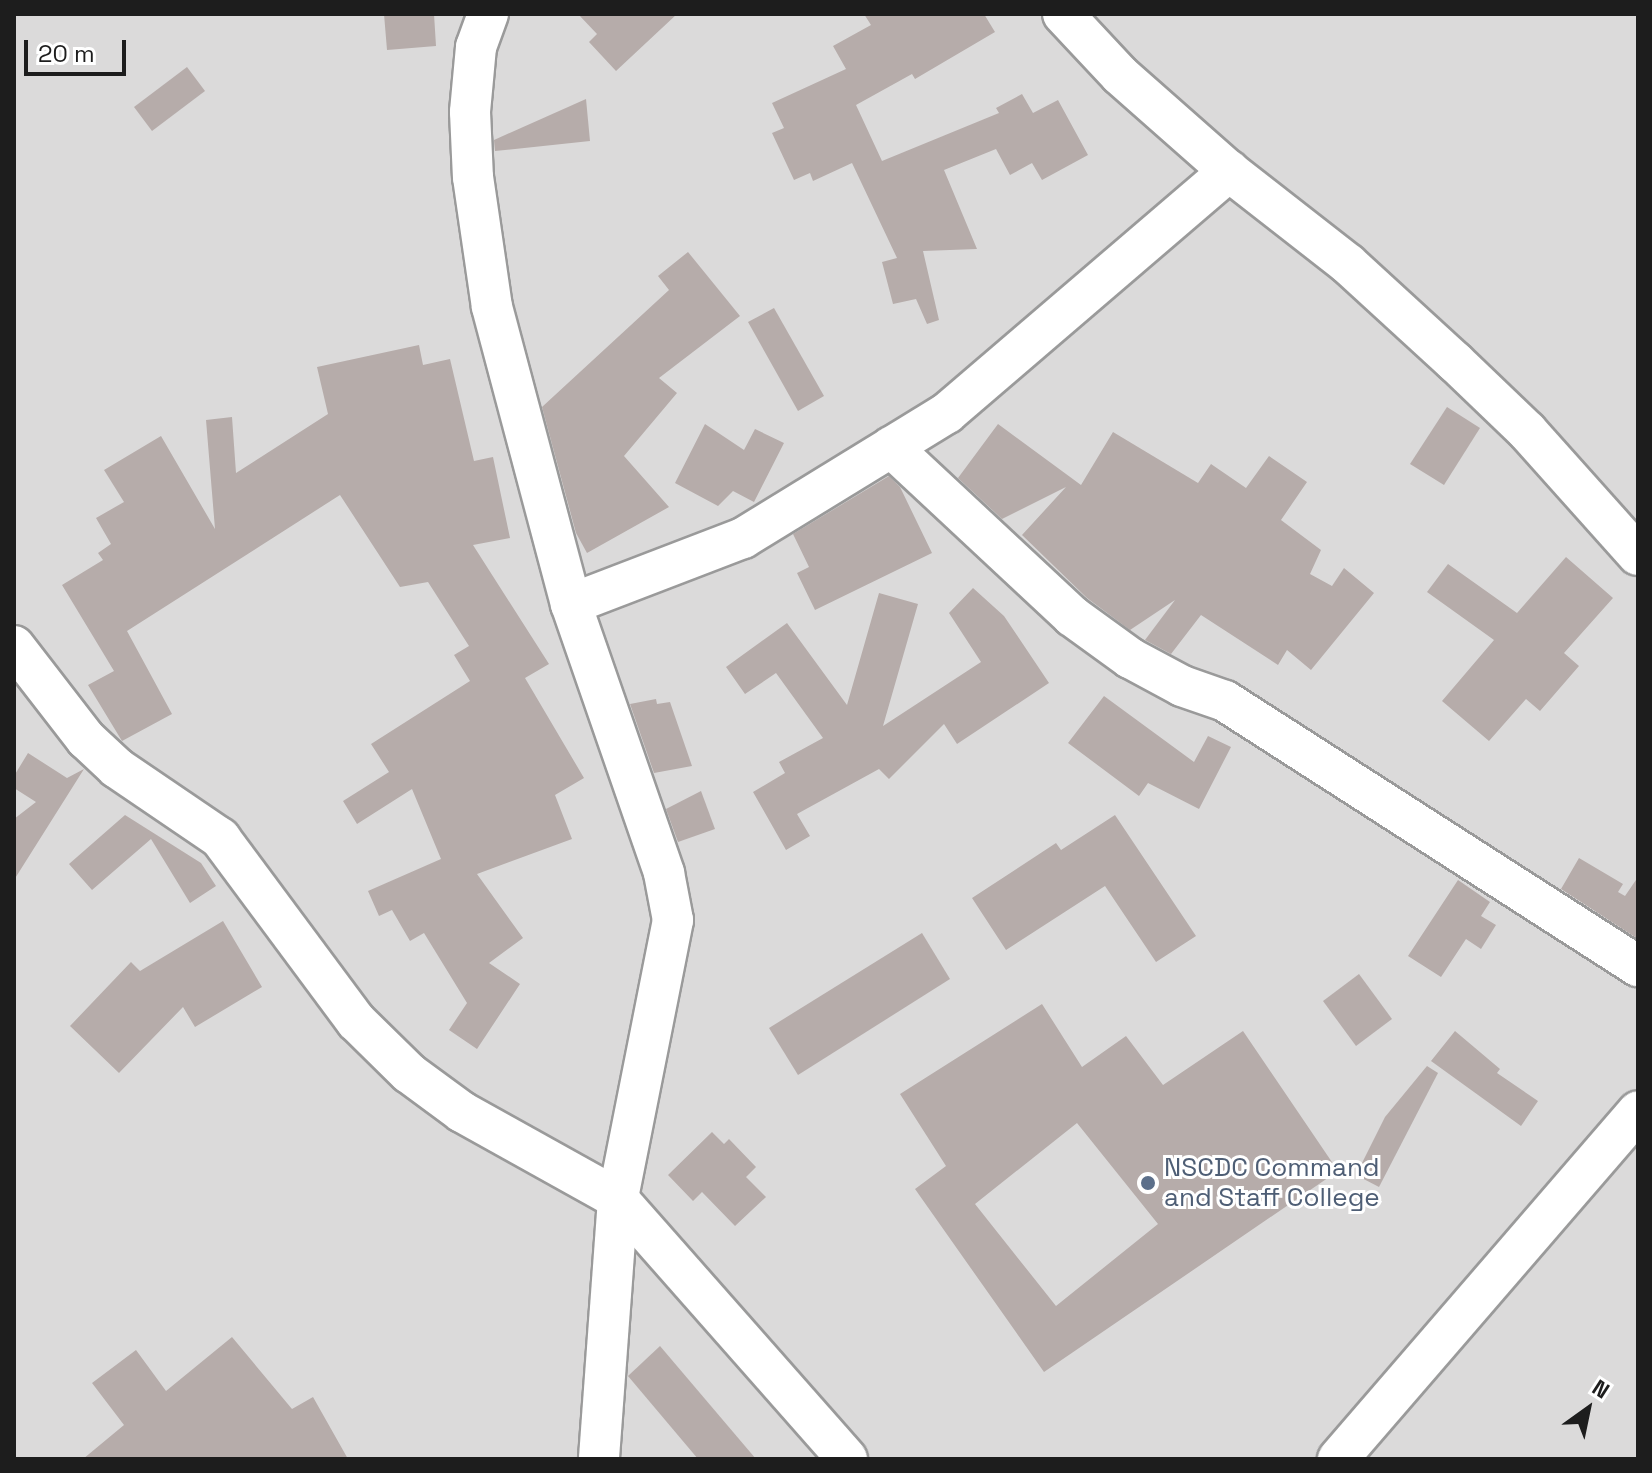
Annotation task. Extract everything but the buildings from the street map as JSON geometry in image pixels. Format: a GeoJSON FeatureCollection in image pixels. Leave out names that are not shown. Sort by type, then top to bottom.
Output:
{"type":"FeatureCollection","features":[{"type":"Feature","properties":{"kind":"street"},"geometry":{"type":"LineString","coordinates":[[488,14],[476,47],[470,112],[475,191],[492,307],[571,604],[664,873],[673,920],[618,1199],[599,1459]]}},
{"type":"Feature","properties":{"kind":"street"},"geometry":{"type":"LineString","coordinates":[[1063,14],[1120,75],[1229,171],[1348,264],[1455,362],[1527,431],[1637,557]]}},
{"type":"Feature","properties":{"kind":"street"},"geometry":{"type":"LineString","coordinates":[[571,604],[743,538],[947,413],[1229,171]]}},
{"type":"Feature","properties":{"kind":"street"},"geometry":{"type":"LineString","coordinates":[[891,447],[1072,616],[1130,658],[1182,686],[1225,701],[1638,966]]}},
{"type":"Feature","properties":{"kind":"street"},"geometry":{"type":"LineString","coordinates":[[14,646],[86,739],[117,768],[220,838],[356,1021],[409,1073],[462,1112],[618,1199],[847,1459]]}},
{"type":"Feature","properties":{"kind":"street"},"geometry":{"type":"LineString","coordinates":[[1338,1459],[1638,1112]]}},
{"type":"Feature","properties":{"kind":"shaded area"},"geometry":{"type":"Polygon","coordinates":[[[14,14],[1638,14],[1638,1459],[14,1459],[14,14]]]}},
{"type":"Feature","properties":{"kind":"place","name":"NSCDC Command and Staff College"},"geometry":{"type":"Point","coordinates":[1148,1183]}}]}
